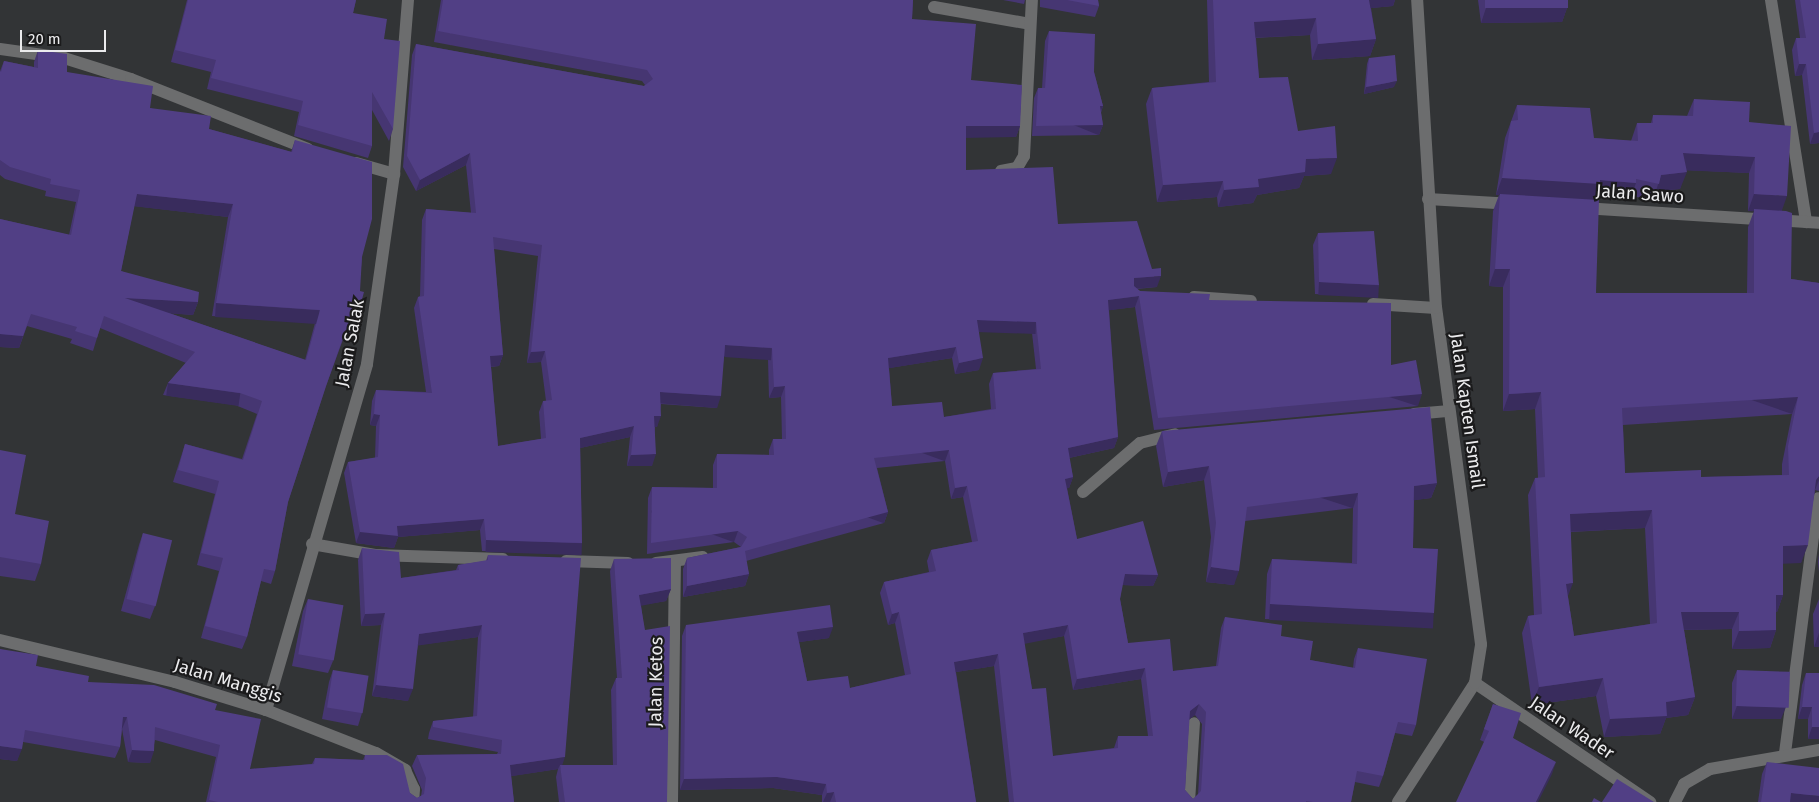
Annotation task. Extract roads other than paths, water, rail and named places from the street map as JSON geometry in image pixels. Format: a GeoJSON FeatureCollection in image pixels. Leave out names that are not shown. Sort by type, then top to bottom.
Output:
{"type":"FeatureCollection","features":[{"type":"Feature","properties":{"kind":"street","name":"Jalan Salak"},"geometry":{"type":"LineString","coordinates":[[266,710],[312,544],[367,364],[394,174],[408,0]]}},
{"type":"Feature","properties":{"kind":"street"},"geometry":{"type":"LineString","coordinates":[[986,170],[1010,171],[1022,164],[1032,0]]}},
{"type":"Feature","properties":{"kind":"street","name":"Jalan Kapten Ismail"},"geometry":{"type":"LineString","coordinates":[[1398,802],[1475,683],[1481,644],[1447,411],[1436,308],[1417,0]]}},
{"type":"Feature","properties":{"kind":"street"},"geometry":{"type":"LineString","coordinates":[[1771,0],[1806,222]]}},
{"type":"Feature","properties":{"kind":"street"},"geometry":{"type":"LineString","coordinates":[[934,7],[1030,24]]}},
{"type":"Feature","properties":{"kind":"street"},"geometry":{"type":"LineString","coordinates":[[405,45],[424,49]]}},
{"type":"Feature","properties":{"kind":"street"},"geometry":{"type":"LineString","coordinates":[[0,49],[64,58],[131,79],[323,153]]}},
{"type":"Feature","properties":{"kind":"street"},"geometry":{"type":"LineString","coordinates":[[341,158],[394,174]]}},
{"type":"Feature","properties":{"kind":"street"},"geometry":{"type":"LineString","coordinates":[[1428,199],[1528,205]]}},
{"type":"Feature","properties":{"kind":"street","name":"Jalan Sawo"},"geometry":{"type":"LineString","coordinates":[[1567,207],[1819,223]]}},
{"type":"Feature","properties":{"kind":"street"},"geometry":{"type":"LineString","coordinates":[[1175,296],[1261,301]]}},
{"type":"Feature","properties":{"kind":"street"},"geometry":{"type":"LineString","coordinates":[[1355,304],[1436,308]]}},
{"type":"Feature","properties":{"kind":"street"},"geometry":{"type":"LineString","coordinates":[[1397,416],[1447,411]]}},
{"type":"Feature","properties":{"kind":"street"},"geometry":{"type":"LineString","coordinates":[[1083,492],[1140,443],[1190,432]]}},
{"type":"Feature","properties":{"kind":"street"},"geometry":{"type":"LineString","coordinates":[[1785,753],[1818,498]]}},
{"type":"Feature","properties":{"kind":"street"},"geometry":{"type":"LineString","coordinates":[[312,544],[375,555],[519,560]]}},
{"type":"Feature","properties":{"kind":"street"},"geometry":{"type":"LineString","coordinates":[[548,561],[675,562],[718,554]]}},
{"type":"Feature","properties":{"kind":"street","name":"Jalan Ketos"},"geometry":{"type":"LineString","coordinates":[[672,802],[675,562]]}},
{"type":"Feature","properties":{"kind":"street","name":"Jalan Manggis"},"geometry":{"type":"LineString","coordinates":[[0,640],[175,682],[266,710],[393,761],[411,778],[413,802]]}},
{"type":"Feature","properties":{"kind":"street","name":"Jalan Wader"},"geometry":{"type":"LineString","coordinates":[[1475,683],[1650,802]]}},
{"type":"Feature","properties":{"kind":"street"},"geometry":{"type":"LineString","coordinates":[[1189,802],[1194,723]]}},
{"type":"Feature","properties":{"kind":"street"},"geometry":{"type":"LineString","coordinates":[[1675,802],[1684,784],[1697,774],[1785,753],[1819,750]]}}]}
